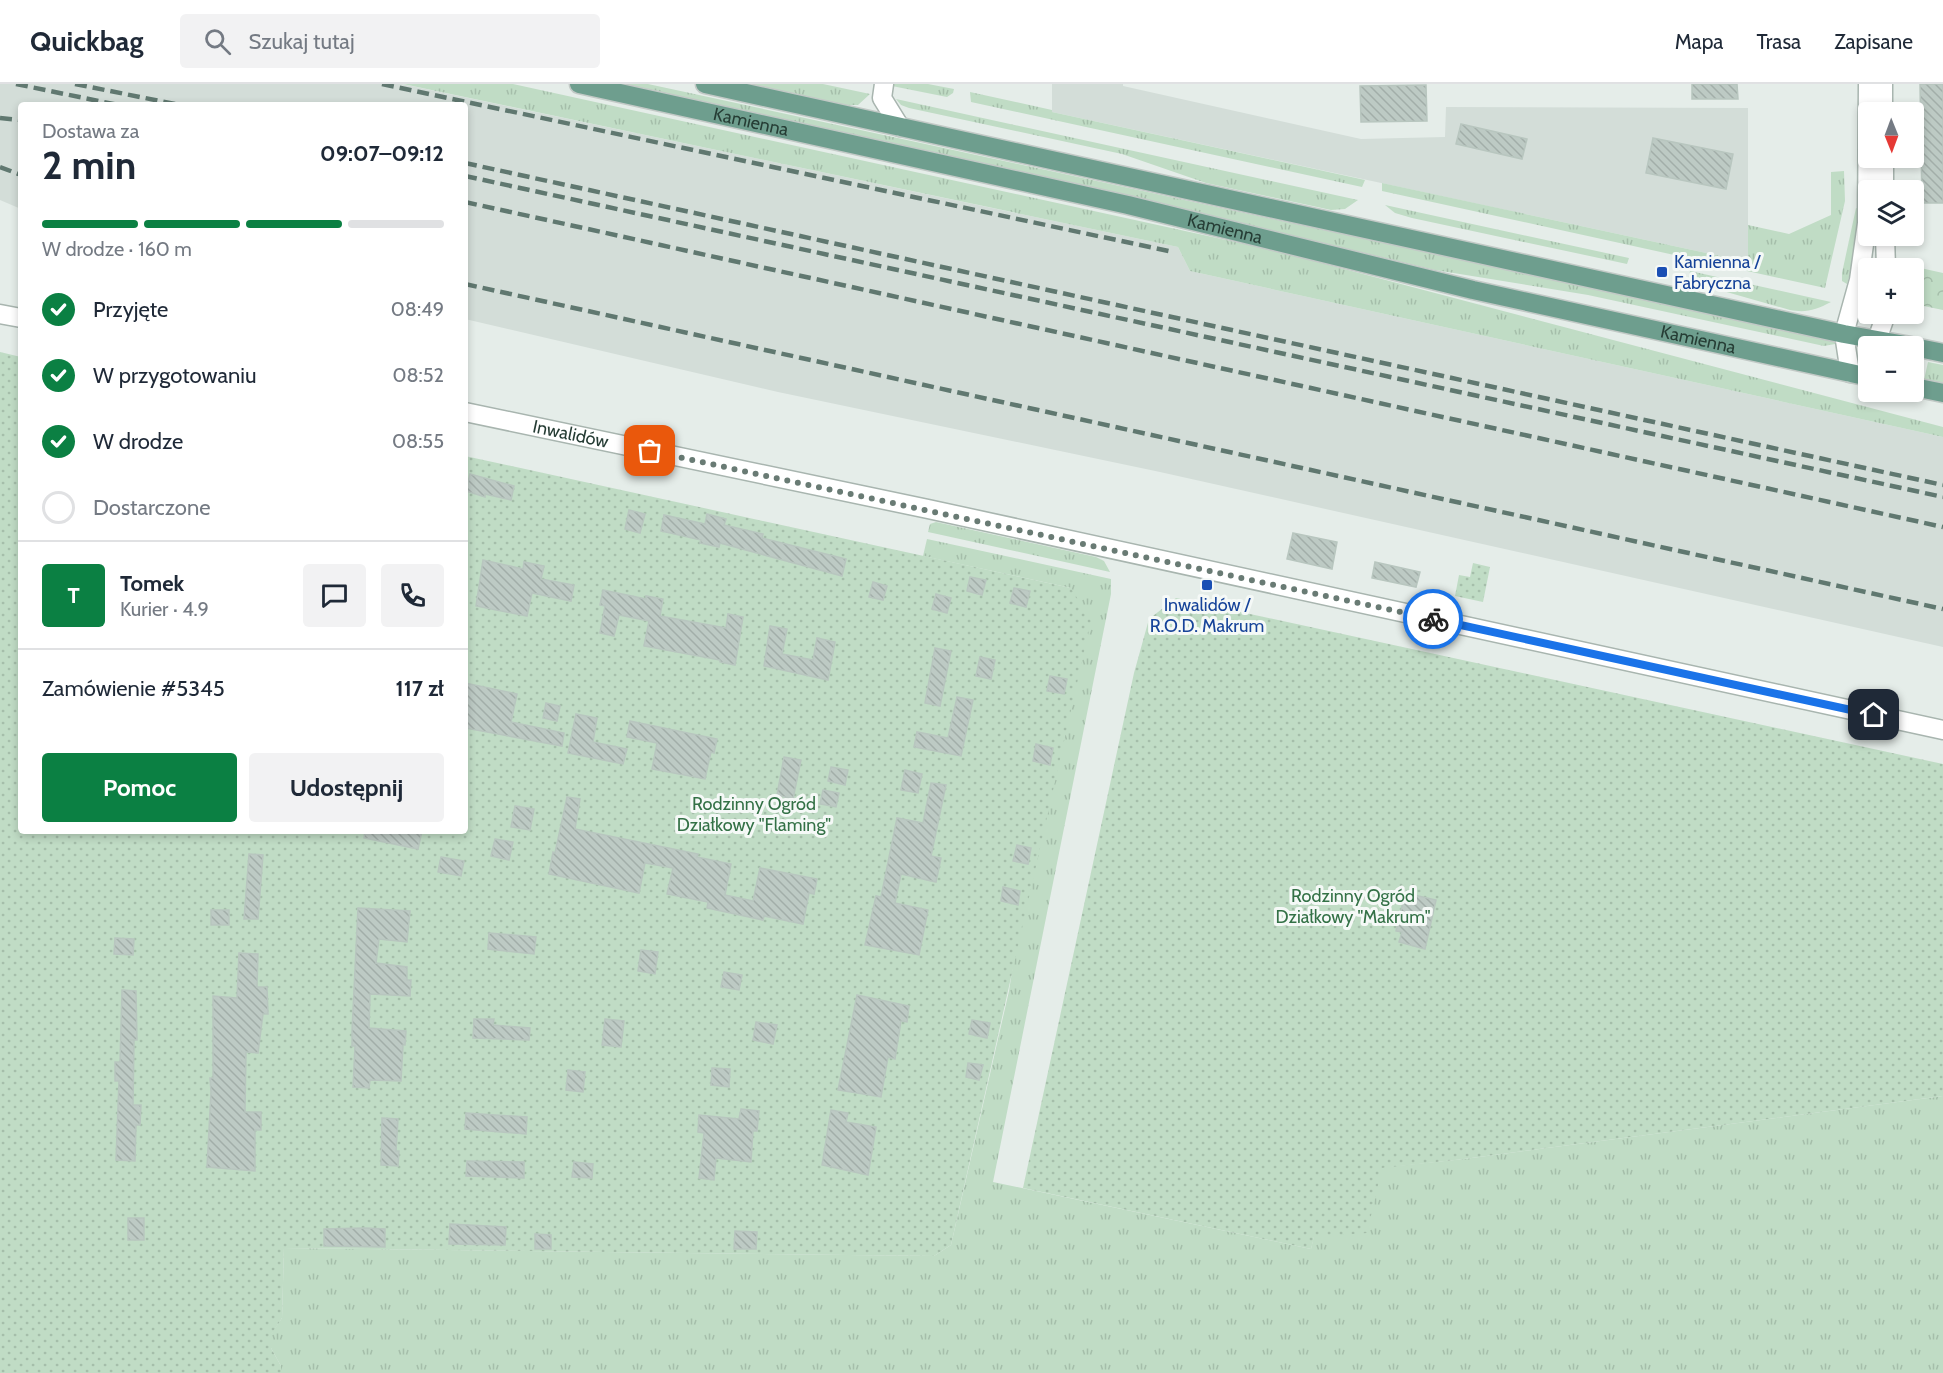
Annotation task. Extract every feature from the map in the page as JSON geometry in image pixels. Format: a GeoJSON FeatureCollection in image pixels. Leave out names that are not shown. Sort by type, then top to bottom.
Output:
{"type":"FeatureCollection","features":[{"type":"Feature","properties":{"kind":"main road","name":"Kamienna"},"geometry":{"type":"LineString","coordinates":[[579,84],[1128,205],[1473,290],[1858,375]]}},
{"type":"Feature","properties":{"kind":"main road","name":"Kamienna"},"geometry":{"type":"LineString","coordinates":[[705,84],[1657,292],[1844,334],[1858,339]]}},
{"type":"Feature","properties":{"kind":"main road","name":"Kamienna"},"geometry":{"type":"LineString","coordinates":[[1924,349],[1943,353]]}},
{"type":"Feature","properties":{"kind":"main road"},"geometry":{"type":"LineString","coordinates":[[1924,389],[1943,393]]}},
{"type":"Feature","properties":{"kind":"street"},"geometry":{"type":"LineString","coordinates":[[1850,373],[1844,334],[1859,280],[1867,223],[1868,84]]}},
{"type":"Feature","properties":{"kind":"street"},"geometry":{"type":"LineString","coordinates":[[1883,84],[1883,102]]}},
{"type":"Feature","properties":{"kind":"street"},"geometry":{"type":"LineString","coordinates":[[858,118],[883,91],[900,127]]}},
{"type":"Feature","properties":{"kind":"street"},"geometry":{"type":"LineString","coordinates":[[0,314],[18,317]]}},
{"type":"Feature","properties":{"kind":"street"},"geometry":{"type":"LineString","coordinates":[[1850,373],[1858,363]]}},
{"type":"Feature","properties":{"kind":"street","name":"Inwalidów"},"geometry":{"type":"LineString","coordinates":[[468,413],[916,507],[1943,730]]}},
{"type":"Feature","properties":{"kind":"shaded area"},"geometry":{"type":"Polygon","coordinates":[[[0,84],[402,84],[1178,247],[1190,271],[1943,437],[1943,647],[1160,472],[778,392],[468,320],[468,102],[18,102],[18,208],[0,200],[0,84]]]}},
{"type":"Feature","properties":{"kind":"shaded area"},"geometry":{"type":"Polygon","coordinates":[[[1052,84],[1123,84],[1123,86],[1361,139],[1445,137],[1446,107],[1748,108],[1748,262],[1052,112],[1052,84]]]}},
{"type":"Feature","properties":{"kind":"green space"},"geometry":{"type":"Polygon","coordinates":[[[403,84],[513,84],[1276,251],[1943,427],[1943,437],[1190,271],[1178,247],[403,84]]]}},
{"type":"Feature","properties":{"kind":"green space"},"geometry":{"type":"Polygon","coordinates":[[[618,84],[648,84],[1837,341],[1835,344],[1824,346],[1588,295],[1435,270],[1088,186],[618,84]]]}},
{"type":"Feature","properties":{"kind":"green space"},"geometry":{"type":"Polygon","coordinates":[[[748,84],[823,84],[870,94],[858,105],[845,105],[748,84]]]}},
{"type":"Feature","properties":{"kind":"green space"},"geometry":{"type":"Polygon","coordinates":[[[893,84],[928,84],[954,89],[953,93],[947,97],[892,86],[893,84]]]}},
{"type":"Feature","properties":{"kind":"green space"},"geometry":{"type":"Polygon","coordinates":[[[970,92],[1365,180],[1362,187],[971,102],[970,92]]]}},
{"type":"Feature","properties":{"kind":"green space"},"geometry":{"type":"Polygon","coordinates":[[[896,99],[1358,200],[1345,209],[1331,210],[1206,183],[1122,154],[909,108],[901,105],[896,99]]]}},
{"type":"Feature","properties":{"kind":"green space"},"geometry":{"type":"Polygon","coordinates":[[[1844,171],[1845,201],[1825,288],[1382,191],[1382,183],[1748,262],[1748,225],[1789,234],[1831,215],[1831,172],[1844,171]]]}},
{"type":"Feature","properties":{"kind":"green space"},"geometry":{"type":"Polygon","coordinates":[[[1385,205],[1629,258],[1627,264],[1412,218],[1395,213],[1385,205]]]}},
{"type":"Feature","properties":{"kind":"green space"},"geometry":{"type":"Polygon","coordinates":[[[1856,208],[1858,209],[1855,246],[1847,284],[1842,281],[1856,208]]]}},
{"type":"Feature","properties":{"kind":"green space"},"geometry":{"type":"Polygon","coordinates":[[[1924,269],[1943,273],[1943,310],[1924,306],[1924,269]]]}},
{"type":"Feature","properties":{"kind":"green space"},"geometry":{"type":"Polygon","coordinates":[[[1690,271],[1831,302],[1811,310],[1790,310],[1688,281],[1690,271]]]}},
{"type":"Feature","properties":{"kind":"green space","name":"Rodzinny Ogród Działkowy \"Flaming\""},"geometry":{"type":"Polygon","coordinates":[[[0,352],[18,356],[18,834],[468,834],[468,457],[1071,588],[1091,621],[951,1245],[934,1256],[284,1248],[282,1318],[271,1335],[271,1348],[281,1366],[281,1373],[0,1373],[0,352]]]}},
{"type":"Feature","properties":{"kind":"green space"},"geometry":{"type":"Polygon","coordinates":[[[1928,362],[1943,365],[1943,384],[1924,380],[1928,362]]]}},
{"type":"Feature","properties":{"kind":"green space"},"geometry":{"type":"Polygon","coordinates":[[[936,522],[1096,557],[1104,561],[1110,572],[928,532],[930,524],[936,522]]]}},
{"type":"Feature","properties":{"kind":"green space"},"geometry":{"type":"Polygon","coordinates":[[[927,539],[1111,579],[1111,594],[993,1182],[1311,1249],[1328,1173],[1464,1159],[1943,1096],[1943,1373],[281,1373],[281,1366],[271,1348],[271,1334],[282,1318],[284,1248],[934,1256],[951,1245],[1009,991],[1071,588],[923,556],[927,539]]]}},
{"type":"Feature","properties":{"kind":"green space"},"geometry":{"type":"Polygon","coordinates":[[[1473,563],[1490,567],[1483,602],[1455,596],[1459,575],[1470,577],[1473,563]]]}},
{"type":"Feature","properties":{"kind":"green space","name":"Rodzinny Ogród Działkowy \"Makrum\""},"geometry":{"type":"Polygon","coordinates":[[[1176,598],[1943,764],[1943,1096],[1382,1168],[1367,1233],[1314,1237],[1311,1249],[1023,1188],[1134,673],[1149,619],[1176,598]]]}},
{"type":"Feature","properties":{"kind":"building"},"geometry":{"type":"Polygon","coordinates":[[[1692,84],[1737,84],[1738,99],[1692,99],[1692,84]]]}},
{"type":"Feature","properties":{"kind":"building"},"geometry":{"type":"Polygon","coordinates":[[[1920,84],[1943,84],[1943,203],[1924,203],[1921,168],[1924,168],[1924,102],[1920,102],[1920,84]]]}},
{"type":"Feature","properties":{"kind":"building"},"geometry":{"type":"Polygon","coordinates":[[[1426,85],[1427,121],[1361,122],[1360,86],[1426,85]]]}},
{"type":"Feature","properties":{"kind":"building"},"geometry":{"type":"Polygon","coordinates":[[[1461,124],[1527,139],[1522,159],[1456,144],[1461,124]]]}},
{"type":"Feature","properties":{"kind":"building"},"geometry":{"type":"Polygon","coordinates":[[[1653,138],[1733,154],[1726,189],[1646,173],[1653,138]]]}},
{"type":"Feature","properties":{"kind":"building"},"geometry":{"type":"Polygon","coordinates":[[[470,474],[514,486],[511,500],[485,494],[485,497],[468,492],[470,474]]]}},
{"type":"Feature","properties":{"kind":"building"},"geometry":{"type":"Polygon","coordinates":[[[629,510],[645,514],[640,533],[625,529],[629,510]]]}},
{"type":"Feature","properties":{"kind":"building"},"geometry":{"type":"Polygon","coordinates":[[[707,514],[726,519],[724,525],[763,534],[762,538],[846,559],[842,576],[720,543],[719,547],[700,543],[701,540],[661,531],[664,515],[705,524],[707,514]]]}},
{"type":"Feature","properties":{"kind":"building"},"geometry":{"type":"Polygon","coordinates":[[[1293,533],[1337,542],[1332,569],[1287,559],[1293,533]]]}},
{"type":"Feature","properties":{"kind":"building"},"geometry":{"type":"Polygon","coordinates":[[[483,560],[523,569],[524,562],[544,566],[541,579],[574,585],[571,601],[532,593],[527,616],[476,606],[483,560]]]}},
{"type":"Feature","properties":{"kind":"building"},"geometry":{"type":"Polygon","coordinates":[[[1375,562],[1420,572],[1416,587],[1372,578],[1375,562]]]}},
{"type":"Feature","properties":{"kind":"building"},"geometry":{"type":"Polygon","coordinates":[[[970,577],[986,580],[982,595],[967,591],[970,577]]]}},
{"type":"Feature","properties":{"kind":"building"},"geometry":{"type":"Polygon","coordinates":[[[873,582],[887,586],[883,600],[869,597],[873,582]]]}},
{"type":"Feature","properties":{"kind":"building"},"geometry":{"type":"Polygon","coordinates":[[[1014,588],[1030,591],[1026,607],[1010,603],[1014,588]]]}},
{"type":"Feature","properties":{"kind":"building"},"geometry":{"type":"Polygon","coordinates":[[[603,590],[646,599],[646,596],[663,599],[660,616],[726,628],[728,614],[743,617],[735,665],[720,662],[720,660],[644,646],[649,621],[619,615],[614,636],[600,633],[605,606],[600,605],[603,590]]]}},
{"type":"Feature","properties":{"kind":"building"},"geometry":{"type":"Polygon","coordinates":[[[936,594],[951,598],[947,613],[932,609],[936,594]]]}},
{"type":"Feature","properties":{"kind":"building"},"geometry":{"type":"Polygon","coordinates":[[[770,626],[787,629],[782,654],[813,660],[817,638],[835,642],[828,680],[764,666],[770,626]]]}},
{"type":"Feature","properties":{"kind":"building"},"geometry":{"type":"Polygon","coordinates":[[[935,648],[951,651],[940,706],[925,703],[935,648]]]}},
{"type":"Feature","properties":{"kind":"building"},"geometry":{"type":"Polygon","coordinates":[[[980,657],[995,660],[991,679],[976,676],[980,657]]]}},
{"type":"Feature","properties":{"kind":"building"},"geometry":{"type":"Polygon","coordinates":[[[1050,676],[1067,679],[1064,694],[1047,691],[1050,676]]]}},
{"type":"Feature","properties":{"kind":"building"},"geometry":{"type":"Polygon","coordinates":[[[468,684],[517,694],[511,722],[564,733],[562,746],[468,729],[468,684]]]}},
{"type":"Feature","properties":{"kind":"building"},"geometry":{"type":"Polygon","coordinates":[[[957,697],[973,700],[961,756],[914,747],[917,732],[948,738],[957,697]]]}},
{"type":"Feature","properties":{"kind":"building"},"geometry":{"type":"Polygon","coordinates":[[[546,703],[560,706],[557,721],[543,718],[546,703]]]}},
{"type":"Feature","properties":{"kind":"building"},"geometry":{"type":"Polygon","coordinates":[[[576,714],[597,718],[593,742],[627,749],[623,764],[568,753],[576,714]]]}},
{"type":"Feature","properties":{"kind":"building"},"geometry":{"type":"Polygon","coordinates":[[[630,721],[717,739],[714,753],[711,752],[705,779],[652,769],[657,743],[627,737],[630,721]]]}},
{"type":"Feature","properties":{"kind":"building"},"geometry":{"type":"Polygon","coordinates":[[[1036,744],[1053,748],[1050,765],[1033,761],[1036,744]]]}},
{"type":"Feature","properties":{"kind":"building"},"geometry":{"type":"Polygon","coordinates":[[[784,757],[801,760],[793,799],[777,795],[784,757]]]}},
{"type":"Feature","properties":{"kind":"building"},"geometry":{"type":"Polygon","coordinates":[[[831,767],[848,770],[845,785],[828,781],[831,767]]]}},
{"type":"Feature","properties":{"kind":"building"},"geometry":{"type":"Polygon","coordinates":[[[905,770],[922,774],[918,793],[901,790],[905,770]]]}},
{"type":"Feature","properties":{"kind":"building"},"geometry":{"type":"Polygon","coordinates":[[[931,783],[946,785],[931,856],[941,858],[936,882],[901,874],[895,903],[928,910],[919,955],[865,945],[876,896],[881,897],[897,818],[923,823],[931,783]]]}},
{"type":"Feature","properties":{"kind":"building"},"geometry":{"type":"Polygon","coordinates":[[[823,790],[839,793],[836,807],[820,804],[823,790]]]}},
{"type":"Feature","properties":{"kind":"building"},"geometry":{"type":"Polygon","coordinates":[[[567,797],[580,799],[575,829],[698,854],[697,857],[731,864],[725,895],[753,901],[760,868],[817,879],[814,894],[809,893],[803,924],[764,916],[763,920],[707,908],[708,902],[667,894],[673,868],[645,863],[639,893],[549,874],[567,797]]]}},
{"type":"Feature","properties":{"kind":"building"},"geometry":{"type":"Polygon","coordinates":[[[515,806],[534,809],[530,830],[511,827],[515,806]]]}},
{"type":"Feature","properties":{"kind":"building"},"geometry":{"type":"Polygon","coordinates":[[[365,834],[421,834],[418,849],[364,838],[365,834]]]}},
{"type":"Feature","properties":{"kind":"building"},"geometry":{"type":"Polygon","coordinates":[[[495,839],[513,842],[509,860],[491,856],[495,839]]]}},
{"type":"Feature","properties":{"kind":"building"},"geometry":{"type":"Polygon","coordinates":[[[1017,845],[1031,848],[1028,864],[1013,861],[1017,845]]]}},
{"type":"Feature","properties":{"kind":"building"},"geometry":{"type":"Polygon","coordinates":[[[249,854],[263,855],[258,919],[244,919],[249,854]]]}},
{"type":"Feature","properties":{"kind":"building"},"geometry":{"type":"Polygon","coordinates":[[[441,857],[464,861],[461,876],[438,872],[441,857]]]}},
{"type":"Feature","properties":{"kind":"building"},"geometry":{"type":"Polygon","coordinates":[[[1003,887],[1020,891],[1018,905],[1001,901],[1003,887]]]}},
{"type":"Feature","properties":{"kind":"building"},"geometry":{"type":"Polygon","coordinates":[[[1410,894],[1436,900],[1425,949],[1399,942],[1402,932],[1396,931],[1403,902],[1408,903],[1410,894]]]}},
{"type":"Feature","properties":{"kind":"building"},"geometry":{"type":"Polygon","coordinates":[[[358,908],[410,911],[407,942],[379,939],[376,963],[407,967],[407,980],[411,980],[410,996],[370,994],[369,1028],[406,1031],[401,1081],[370,1080],[369,1088],[353,1087],[355,1046],[352,1046],[352,1031],[358,908]]]}},
{"type":"Feature","properties":{"kind":"building"},"geometry":{"type":"Polygon","coordinates":[[[211,910],[229,910],[229,925],[211,925],[211,910]]]}},
{"type":"Feature","properties":{"kind":"building"},"geometry":{"type":"Polygon","coordinates":[[[489,933],[536,937],[534,954],[488,949],[489,933]]]}},
{"type":"Feature","properties":{"kind":"building"},"geometry":{"type":"Polygon","coordinates":[[[115,938],[134,939],[133,955],[114,954],[115,938]]]}},
{"type":"Feature","properties":{"kind":"building"},"geometry":{"type":"Polygon","coordinates":[[[641,950],[658,952],[655,974],[638,971],[641,950]]]}},
{"type":"Feature","properties":{"kind":"building"},"geometry":{"type":"Polygon","coordinates":[[[239,953],[258,954],[257,987],[267,987],[268,1014],[263,1014],[258,1053],[246,1052],[245,1112],[261,1112],[261,1130],[255,1130],[255,1171],[207,1167],[210,1078],[213,1078],[213,996],[237,998],[239,953]]]}},
{"type":"Feature","properties":{"kind":"building"},"geometry":{"type":"Polygon","coordinates":[[[724,972],[742,975],[739,990],[721,987],[724,972]]]}},
{"type":"Feature","properties":{"kind":"building"},"geometry":{"type":"Polygon","coordinates":[[[122,990],[136,991],[137,1040],[134,1040],[133,1105],[141,1105],[140,1125],[136,1125],[135,1161],[116,1160],[119,1081],[115,1081],[115,1062],[120,1062],[122,990]]]}},
{"type":"Feature","properties":{"kind":"building"},"geometry":{"type":"Polygon","coordinates":[[[857,995],[909,1006],[907,1022],[901,1021],[895,1059],[888,1057],[881,1097],[838,1090],[857,995]]]}},
{"type":"Feature","properties":{"kind":"building"},"geometry":{"type":"Polygon","coordinates":[[[474,1019],[494,1019],[493,1025],[530,1028],[529,1040],[473,1038],[474,1019]]]}},
{"type":"Feature","properties":{"kind":"building"},"geometry":{"type":"Polygon","coordinates":[[[605,1019],[624,1021],[621,1047],[602,1045],[605,1019]]]}},
{"type":"Feature","properties":{"kind":"building"},"geometry":{"type":"Polygon","coordinates":[[[972,1020],[990,1023],[987,1038],[969,1034],[972,1020]]]}},
{"type":"Feature","properties":{"kind":"building"},"geometry":{"type":"Polygon","coordinates":[[[756,1022],[777,1025],[773,1044],[753,1040],[756,1022]]]}},
{"type":"Feature","properties":{"kind":"building"},"geometry":{"type":"Polygon","coordinates":[[[968,1063],[983,1065],[979,1080],[966,1077],[968,1063]]]}},
{"type":"Feature","properties":{"kind":"building"},"geometry":{"type":"Polygon","coordinates":[[[712,1068],[730,1069],[729,1087],[711,1085],[712,1068]]]}},
{"type":"Feature","properties":{"kind":"building"},"geometry":{"type":"Polygon","coordinates":[[[568,1070],[585,1072],[583,1092],[566,1090],[568,1070]]]}},
{"type":"Feature","properties":{"kind":"building"},"geometry":{"type":"Polygon","coordinates":[[[741,1109],[759,1111],[757,1131],[753,1131],[751,1162],[716,1158],[714,1180],[699,1178],[704,1133],[698,1132],[699,1115],[739,1119],[741,1109]]]}},
{"type":"Feature","properties":{"kind":"building"},"geometry":{"type":"Polygon","coordinates":[[[831,1110],[848,1113],[846,1122],[876,1127],[868,1175],[822,1165],[831,1110]]]}},
{"type":"Feature","properties":{"kind":"building"},"geometry":{"type":"Polygon","coordinates":[[[466,1113],[527,1117],[526,1134],[465,1129],[466,1113]]]}},
{"type":"Feature","properties":{"kind":"building"},"geometry":{"type":"Polygon","coordinates":[[[382,1118],[398,1119],[396,1151],[399,1151],[398,1166],[381,1165],[382,1118]]]}},
{"type":"Feature","properties":{"kind":"building"},"geometry":{"type":"Polygon","coordinates":[[[467,1161],[524,1162],[524,1178],[466,1176],[467,1161]]]}},
{"type":"Feature","properties":{"kind":"building"},"geometry":{"type":"Polygon","coordinates":[[[574,1162],[593,1164],[592,1178],[572,1177],[574,1162]]]}},
{"type":"Feature","properties":{"kind":"building"},"geometry":{"type":"Polygon","coordinates":[[[128,1218],[144,1218],[144,1240],[128,1240],[128,1218]]]}},
{"type":"Feature","properties":{"kind":"building"},"geometry":{"type":"Polygon","coordinates":[[[450,1224],[506,1227],[505,1245],[449,1244],[450,1224]]]}},
{"type":"Feature","properties":{"kind":"building"},"geometry":{"type":"Polygon","coordinates":[[[324,1229],[385,1229],[385,1247],[324,1246],[324,1229]]]}},
{"type":"Feature","properties":{"kind":"building"},"geometry":{"type":"Polygon","coordinates":[[[735,1231],[757,1232],[756,1249],[734,1249],[735,1231]]]}},
{"type":"Feature","properties":{"kind":"building"},"geometry":{"type":"Polygon","coordinates":[[[535,1234],[551,1235],[551,1249],[535,1249],[535,1234]]]}},
{"type":"Feature","properties":{"kind":"railway"},"geometry":{"type":"LineString","coordinates":[[16,84],[103,102]]}},
{"type":"Feature","properties":{"kind":"railway"},"geometry":{"type":"LineString","coordinates":[[75,84],[165,102]]}},
{"type":"Feature","properties":{"kind":"railway"},"geometry":{"type":"LineString","coordinates":[[382,84],[467,102]]}},
{"type":"Feature","properties":{"kind":"railway"},"geometry":{"type":"LineString","coordinates":[[468,102],[1173,252]]}},
{"type":"Feature","properties":{"kind":"railway"},"geometry":{"type":"LineString","coordinates":[[0,118],[18,120]]}},
{"type":"Feature","properties":{"kind":"railway"},"geometry":{"type":"LineString","coordinates":[[468,164],[1943,485]]}},
{"type":"Feature","properties":{"kind":"railway"},"geometry":{"type":"LineString","coordinates":[[0,167],[18,174]]}},
{"type":"Feature","properties":{"kind":"railway"},"geometry":{"type":"LineString","coordinates":[[468,177],[1943,497]]}},
{"type":"Feature","properties":{"kind":"railway"},"geometry":{"type":"LineString","coordinates":[[468,203],[1943,527]]}},
{"type":"Feature","properties":{"kind":"railway"},"geometry":{"type":"LineString","coordinates":[[468,285],[1943,609]]}},
{"type":"Feature","properties":{"kind":"way so far"},"geometry":{"type":"LineString","coordinates":[[650,451],[1433,619]]}},
{"type":"Feature","properties":{"kind":"place","name":"Kamienna / Fabryczna"},"geometry":{"type":"Point","coordinates":[1662,272]}},
{"type":"Feature","properties":{"kind":"place","name":"Inwalidów / R.O.D. Makrum"},"geometry":{"type":"Point","coordinates":[1207,585]}},
{"type":"Feature","properties":{"kind":"route"},"geometry":{"type":"LineString","coordinates":[[1433,619],[1874,715]]}}]}
